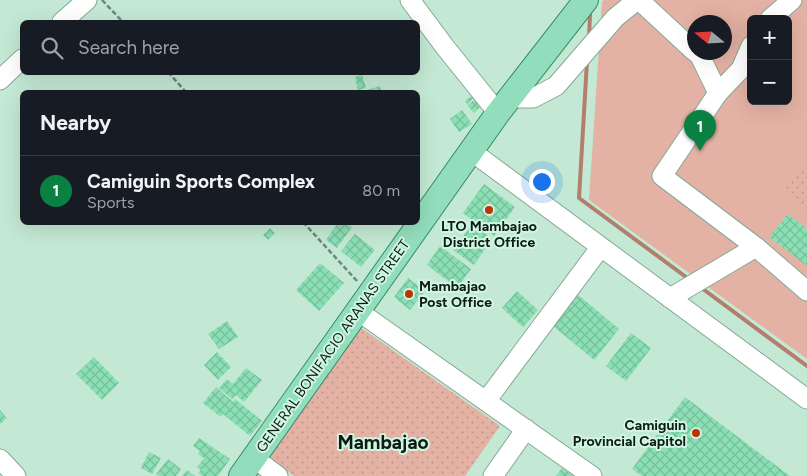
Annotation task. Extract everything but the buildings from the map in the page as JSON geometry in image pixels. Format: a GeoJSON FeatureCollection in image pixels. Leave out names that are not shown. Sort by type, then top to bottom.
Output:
{"type":"FeatureCollection","features":[{"type":"Feature","properties":{"kind":"main road","name":"GENERAL BONIFACIO ARANAS STREET"},"geometry":{"type":"LineString","coordinates":[[420,223],[504,105],[581,7]]}},
{"type":"Feature","properties":{"kind":"main road","name":"GENERAL BONIFACIO ARANAS STREET"},"geometry":{"type":"LineString","coordinates":[[247,467],[419,225]]}},
{"type":"Feature","properties":{"kind":"street"},"geometry":{"type":"LineString","coordinates":[[64,20],[87,0]]}},
{"type":"Feature","properties":{"kind":"street"},"geometry":{"type":"LineString","coordinates":[[410,0],[444,47],[504,105],[533,98],[556,86],[615,18],[638,0],[687,45]]}},
{"type":"Feature","properties":{"kind":"street"},"geometry":{"type":"LineString","coordinates":[[775,15],[792,0]]}},
{"type":"Feature","properties":{"kind":"street"},"geometry":{"type":"LineString","coordinates":[[747,55],[741,69],[718,94],[662,176],[756,247],[807,291]]}},
{"type":"Feature","properties":{"kind":"street"},"geometry":{"type":"LineString","coordinates":[[702,60],[718,94]]}},
{"type":"Feature","properties":{"kind":"street"},"geometry":{"type":"LineString","coordinates":[[0,80],[20,61]]}},
{"type":"Feature","properties":{"kind":"street"},"geometry":{"type":"LineString","coordinates":[[471,151],[807,399]]}},
{"type":"Feature","properties":{"kind":"street"},"geometry":{"type":"LineString","coordinates":[[670,298],[756,247]]}},
{"type":"Feature","properties":{"kind":"street"},"geometry":{"type":"LineString","coordinates":[[486,401],[600,248]]}},
{"type":"Feature","properties":{"kind":"street"},"geometry":{"type":"LineString","coordinates":[[364,303],[486,401],[592,476]]}},
{"type":"Feature","properties":{"kind":"street"},"geometry":{"type":"LineString","coordinates":[[492,476],[526,430]]}},
{"type":"Feature","properties":{"kind":"street"},"geometry":{"type":"LineString","coordinates":[[0,459],[16,476]]}},
{"type":"Feature","properties":{"kind":"street"},"geometry":{"type":"LineString","coordinates":[[247,467],[278,476]]}},
{"type":"Feature","properties":{"kind":"path"},"geometry":{"type":"LineString","coordinates":[[102,0],[121,20]]}},
{"type":"Feature","properties":{"kind":"path"},"geometry":{"type":"LineString","coordinates":[[171,75],[184,90]]}},
{"type":"Feature","properties":{"kind":"path"},"geometry":{"type":"LineString","coordinates":[[305,225],[364,303]]}},
{"type":"Feature","properties":{"kind":"shaded area"},"geometry":{"type":"Polygon","coordinates":[[[604,0],[807,0],[807,359],[589,200],[602,2],[604,0]]]}},
{"type":"Feature","properties":{"kind":"shaded area"},"geometry":{"type":"Polygon","coordinates":[[[802,164],[807,167],[807,208],[783,189],[802,164]]]}},
{"type":"Feature","properties":{"kind":"shaded area"},"geometry":{"type":"Polygon","coordinates":[[[360,327],[500,426],[465,476],[294,476],[268,457],[360,327]]]}},
{"type":"Feature","properties":{"kind":"waterway"},"geometry":{"type":"LineString","coordinates":[[587,11],[590,15],[589,38]]}},
{"type":"Feature","properties":{"kind":"waterway"},"geometry":{"type":"LineString","coordinates":[[587,61],[579,198],[686,277]]}},
{"type":"Feature","properties":{"kind":"waterway"},"geometry":{"type":"LineString","coordinates":[[703,289],[807,366]]}},
{"type":"Feature","properties":{"kind":"place","name":"Camiguin Sports Complex"},"geometry":{"type":"Point","coordinates":[700,151]}},
{"type":"Feature","properties":{"kind":"place","name":"LTO Mambajao District Office"},"geometry":{"type":"Point","coordinates":[489,210]}},
{"type":"Feature","properties":{"kind":"place","name":"Mambajao Post Office"},"geometry":{"type":"Point","coordinates":[409,294]}},
{"type":"Feature","properties":{"kind":"place","name":"Camiguin Provincial Capitol"},"geometry":{"type":"Point","coordinates":[696,433]}},
{"type":"Feature","properties":{"kind":"district","name":"Mambajao"},"geometry":{"type":"Point","coordinates":[383,442]}}]}
